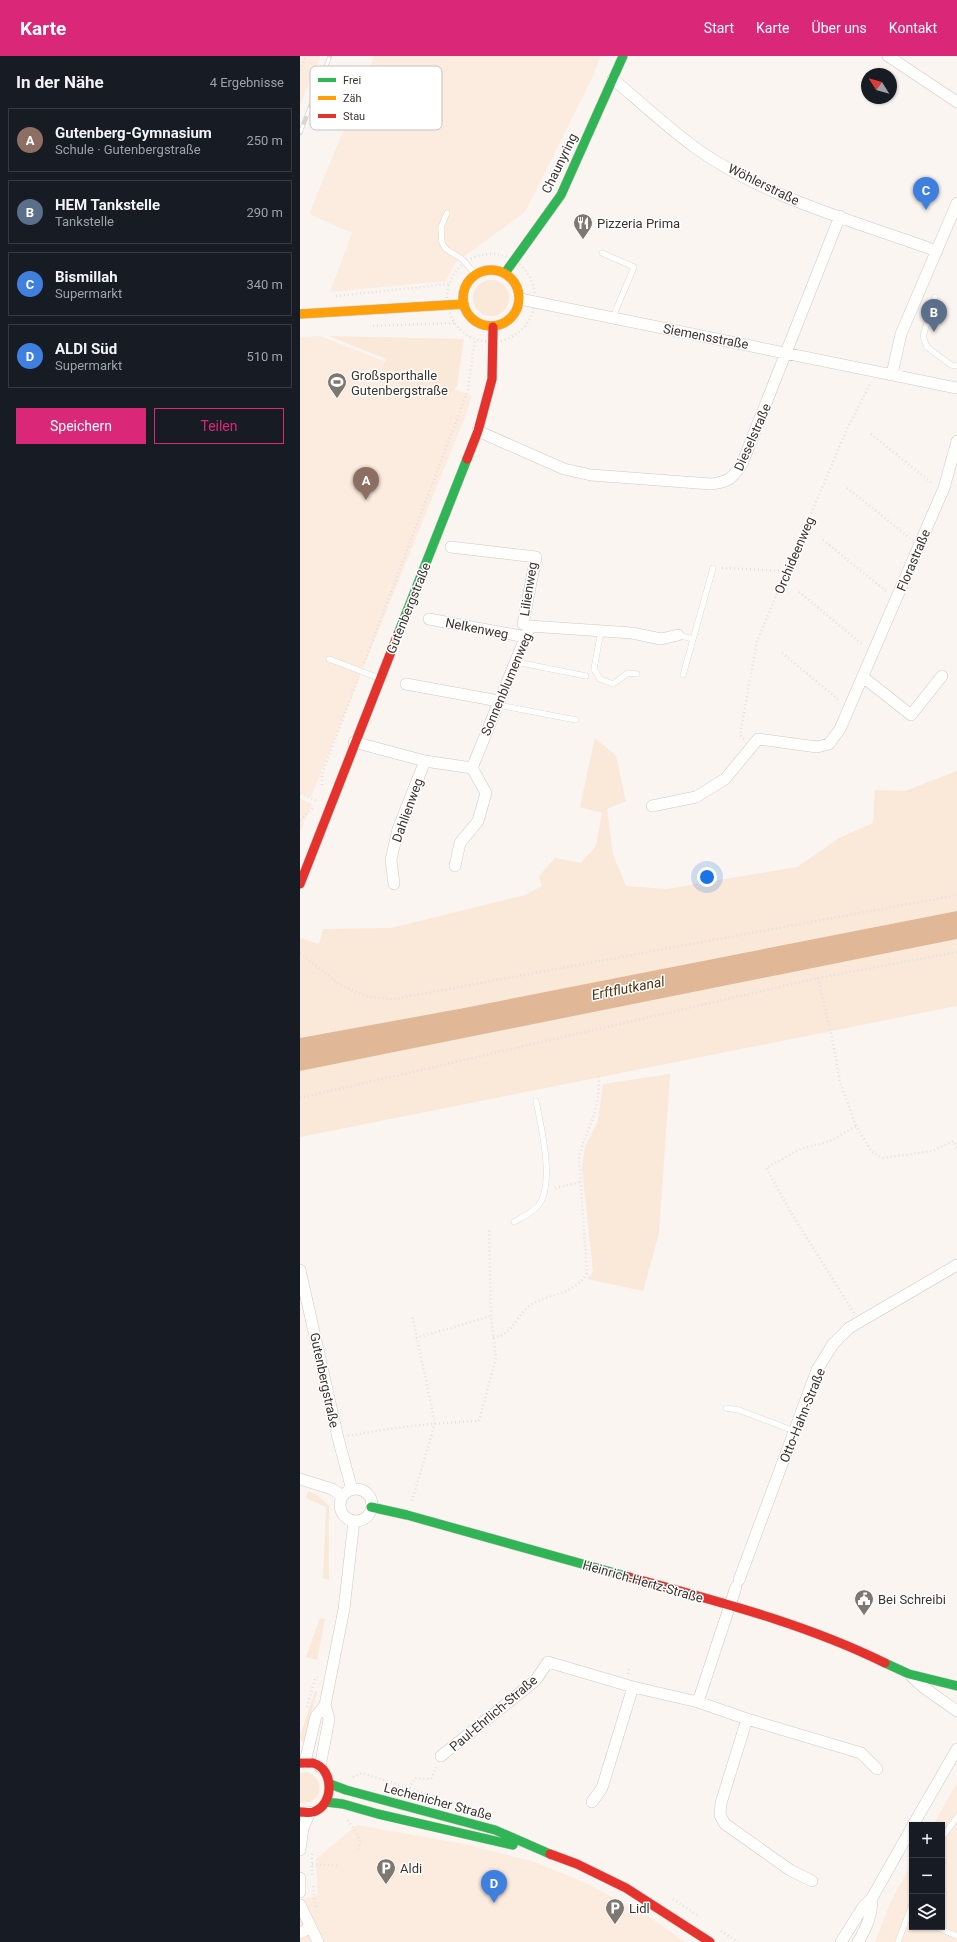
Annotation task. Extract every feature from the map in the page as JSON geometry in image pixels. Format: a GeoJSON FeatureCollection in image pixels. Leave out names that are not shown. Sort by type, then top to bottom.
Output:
{"type":"FeatureCollection","features":[{"type":"Feature","properties":{"kind":"street","name":"Chaunyring"},"geometry":{"type":"LineString","coordinates":[[505,273],[561,195],[623,56]]}},
{"type":"Feature","properties":{"kind":"street"},"geometry":{"type":"LineString","coordinates":[[888,56],[957,102]]}},
{"type":"Feature","properties":{"kind":"street","name":"Wöhlerstraße"},"geometry":{"type":"LineString","coordinates":[[613,79],[698,149],[755,181],[802,203],[937,251]]}},
{"type":"Feature","properties":{"kind":"street"},"geometry":{"type":"LineString","coordinates":[[892,374],[901,334],[957,203]]}},
{"type":"Feature","properties":{"kind":"street","name":"Dieselstraße"},"geometry":{"type":"LineString","coordinates":[[478,431],[564,469],[584,473],[711,484],[724,482],[734,476],[742,464],[840,216]]}},
{"type":"Feature","properties":{"kind":"street"},"geometry":{"type":"LineString","coordinates":[[488,270],[505,273],[514,281],[519,290],[520,300],[518,309],[513,317],[505,323],[493,327],[479,324],[472,319],[464,304],[463,295],[466,286],[476,275],[488,270]]}},
{"type":"Feature","properties":{"kind":"street","name":"Siemensstraße"},"geometry":{"type":"LineString","coordinates":[[520,300],[787,352],[957,388]]}},
{"type":"Feature","properties":{"kind":"street"},"geometry":{"type":"LineString","coordinates":[[300,314],[464,304]]}},
{"type":"Feature","properties":{"kind":"street","name":"Gutenbergstraße"},"geometry":{"type":"LineString","coordinates":[[300,884],[354,742],[478,431],[492,379],[494,342],[493,327]]}},
{"type":"Feature","properties":{"kind":"street","name":"Florastraße"},"geometry":{"type":"LineString","coordinates":[[752,746],[758,739],[817,747],[829,744],[840,729],[944,488],[957,441]]}},
{"type":"Feature","properties":{"kind":"street","name":"Lilienweg"},"geometry":{"type":"LineString","coordinates":[[451,547],[536,557],[523,624],[530,626]]}},
{"type":"Feature","properties":{"kind":"street","name":"Nelkenweg"},"geometry":{"type":"LineString","coordinates":[[429,619],[526,637]]}},
{"type":"Feature","properties":{"kind":"street","name":"Sonnenblumenweg"},"geometry":{"type":"LineString","coordinates":[[472,768],[530,626],[632,633],[661,639],[678,635]]}},
{"type":"Feature","properties":{"kind":"street"},"geometry":{"type":"LineString","coordinates":[[863,677],[911,715],[942,676]]}},
{"type":"Feature","properties":{"kind":"street"},"geometry":{"type":"LineString","coordinates":[[406,684],[498,703]]}},
{"type":"Feature","properties":{"kind":"street"},"geometry":{"type":"LineString","coordinates":[[354,742],[425,761],[472,768],[486,793],[478,821],[460,843],[455,866]]}},
{"type":"Feature","properties":{"kind":"street"},"geometry":{"type":"LineString","coordinates":[[652,806],[696,797],[724,779],[752,746]]}},
{"type":"Feature","properties":{"kind":"street","name":"Dahlienweg"},"geometry":{"type":"LineString","coordinates":[[394,884],[391,860],[398,829],[425,761]]}},
{"type":"Feature","properties":{"kind":"street","name":"Otto-Hahn-Straße"},"geometry":{"type":"LineString","coordinates":[[729,1605],[817,1370],[833,1344],[849,1328],[957,1265]]}},
{"type":"Feature","properties":{"kind":"street","name":"Gutenbergstraße"},"geometry":{"type":"LineString","coordinates":[[300,1270],[338,1438],[348,1493]]}},
{"type":"Feature","properties":{"kind":"street"},"geometry":{"type":"LineString","coordinates":[[300,1479],[348,1493],[362,1491],[366,1493],[370,1498],[371,1507],[367,1516],[354,1521],[349,1519],[342,1512],[340,1506],[348,1493]]}},
{"type":"Feature","properties":{"kind":"street","name":"Heinrich-Hertz-Straße"},"geometry":{"type":"LineString","coordinates":[[371,1507],[408,1515],[729,1605],[796,1626],[853,1647],[909,1674],[957,1686]]}},
{"type":"Feature","properties":{"kind":"street"},"geometry":{"type":"LineString","coordinates":[[320,1766],[329,1719],[325,1705],[346,1596],[354,1521]]}},
{"type":"Feature","properties":{"kind":"street"},"geometry":{"type":"LineString","coordinates":[[698,1702],[729,1605]]}},
{"type":"Feature","properties":{"kind":"street","name":"Paul-Ehrlich-Straße"},"geometry":{"type":"LineString","coordinates":[[441,1756],[535,1681],[548,1662],[633,1687],[698,1702],[747,1719],[861,1753],[877,1769]]}},
{"type":"Feature","properties":{"kind":"street","name":"Heinrich-Hertz-Straße"},"geometry":{"type":"LineString","coordinates":[[909,1674],[923,1687],[957,1710]]}},
{"type":"Feature","properties":{"kind":"street"},"geometry":{"type":"LineString","coordinates":[[592,1802],[602,1788],[633,1687]]}},
{"type":"Feature","properties":{"kind":"street"},"geometry":{"type":"LineString","coordinates":[[300,1850],[305,1812],[319,1808],[326,1802],[329,1796],[330,1784],[325,1771],[320,1766],[302,1762],[316,1716],[325,1705]]}},
{"type":"Feature","properties":{"kind":"street"},"geometry":{"type":"LineString","coordinates":[[747,1719],[721,1803],[720,1815],[726,1824],[790,1870],[812,1881]]}},
{"type":"Feature","properties":{"kind":"street"},"geometry":{"type":"LineString","coordinates":[[915,1822],[957,1749]]}},
{"type":"Feature","properties":{"kind":"street","name":"Lechenicher Straße"},"geometry":{"type":"LineString","coordinates":[[330,1784],[346,1790],[444,1815],[495,1830],[536,1849],[577,1864],[626,1888],[711,1942]]}},
{"type":"Feature","properties":{"kind":"street","name":"Lechenicher Straße"},"geometry":{"type":"LineString","coordinates":[[326,1802],[343,1804],[491,1841],[536,1849]]}},
{"type":"Feature","properties":{"kind":"street"},"geometry":{"type":"LineString","coordinates":[[841,1942],[863,1907],[872,1898],[909,1833]]}},
{"type":"Feature","properties":{"kind":"street"},"geometry":{"type":"LineString","coordinates":[[300,1878],[300,1892]]}},
{"type":"Feature","properties":{"kind":"street"},"geometry":{"type":"LineString","coordinates":[[858,1942],[867,1927],[872,1911],[872,1898]]}},
{"type":"Feature","properties":{"kind":"street"},"geometry":{"type":"LineString","coordinates":[[300,1905],[305,1930],[318,1942]]}},
{"type":"Feature","properties":{"kind":"lane"},"geometry":{"type":"LineString","coordinates":[[446,213],[441,227],[442,243],[446,250],[462,259],[476,275]]}},
{"type":"Feature","properties":{"kind":"lane"},"geometry":{"type":"LineString","coordinates":[[602,253],[634,267],[613,318]]}},
{"type":"Feature","properties":{"kind":"lane"},"geometry":{"type":"LineString","coordinates":[[935,297],[923,336],[927,348],[951,365],[957,366]]}},
{"type":"Feature","properties":{"kind":"lane"},"geometry":{"type":"LineString","coordinates":[[683,675],[713,568]]}},
{"type":"Feature","properties":{"kind":"lane"},"geometry":{"type":"LineString","coordinates":[[601,631],[594,668],[600,679],[613,684],[628,673],[636,674]]}},
{"type":"Feature","properties":{"kind":"lane"},"geometry":{"type":"LineString","coordinates":[[678,635],[693,639]]}},
{"type":"Feature","properties":{"kind":"lane"},"geometry":{"type":"LineString","coordinates":[[329,659],[380,678]]}},
{"type":"Feature","properties":{"kind":"lane"},"geometry":{"type":"LineString","coordinates":[[516,662],[586,676]]}},
{"type":"Feature","properties":{"kind":"lane"},"geometry":{"type":"LineString","coordinates":[[498,703],[576,720]]}},
{"type":"Feature","properties":{"kind":"lane"},"geometry":{"type":"LineString","coordinates":[[514,1222],[537,1207],[544,1196],[545,1148],[536,1101]]}},
{"type":"Feature","properties":{"kind":"lane"},"geometry":{"type":"LineString","coordinates":[[726,1408],[739,1410],[794,1431]]}},
{"type":"Feature","properties":{"kind":"lane"},"geometry":{"type":"LineString","coordinates":[[945,1834],[957,1817]]}},
{"type":"Feature","properties":{"kind":"lane"},"geometry":{"type":"LineString","coordinates":[[898,1942],[909,1914]]}},
{"type":"Feature","properties":{"kind":"lane"},"geometry":{"type":"LineString","coordinates":[[943,1930],[957,1936]]}},
{"type":"Feature","properties":{"kind":"path"},"geometry":{"type":"LineString","coordinates":[[300,70],[306,56]]}},
{"type":"Feature","properties":{"kind":"path"},"geometry":{"type":"LineString","coordinates":[[331,296],[449,284]]}},
{"type":"Feature","properties":{"kind":"path"},"geometry":{"type":"LineString","coordinates":[[369,326],[454,323],[465,334],[475,339],[494,342]]}},
{"type":"Feature","properties":{"kind":"path"},"geometry":{"type":"LineString","coordinates":[[321,787],[322,774],[468,390],[475,339]]}},
{"type":"Feature","properties":{"kind":"path","name":"Orchideenweg"},"geometry":{"type":"LineString","coordinates":[[752,746],[740,735],[757,641],[847,429],[872,382],[866,380],[868,370]]}},
{"type":"Feature","properties":{"kind":"path"},"geometry":{"type":"LineString","coordinates":[[871,434],[936,486],[944,488]]}},
{"type":"Feature","properties":{"kind":"path"},"geometry":{"type":"LineString","coordinates":[[847,488],[919,545]]}},
{"type":"Feature","properties":{"kind":"path"},"geometry":{"type":"LineString","coordinates":[[823,540],[896,599]]}},
{"type":"Feature","properties":{"kind":"path"},"geometry":{"type":"LineString","coordinates":[[713,568],[787,571]]}},
{"type":"Feature","properties":{"kind":"path"},"geometry":{"type":"LineString","coordinates":[[799,592],[873,653]]}},
{"type":"Feature","properties":{"kind":"path"},"geometry":{"type":"LineString","coordinates":[[782,653],[850,708]]}},
{"type":"Feature","properties":{"kind":"path"},"geometry":{"type":"LineString","coordinates":[[300,794],[330,806]]}},
{"type":"Feature","properties":{"kind":"path"},"geometry":{"type":"LineString","coordinates":[[300,820],[314,807],[318,794]]}},
{"type":"Feature","properties":{"kind":"path"},"geometry":{"type":"LineString","coordinates":[[300,953],[339,984],[368,997],[394,999],[957,895]]}},
{"type":"Feature","properties":{"kind":"path"},"geometry":{"type":"LineString","coordinates":[[300,1098],[818,978],[957,952]]}},
{"type":"Feature","properties":{"kind":"path"},"geometry":{"type":"LineString","coordinates":[[818,978],[833,1043],[840,1082],[856,1126],[872,1152],[882,1158],[933,1151],[953,1141],[957,1148]]}},
{"type":"Feature","properties":{"kind":"path"},"geometry":{"type":"LineString","coordinates":[[493,1337],[506,1333],[516,1324],[527,1308],[575,1288],[584,1278],[588,1267],[580,1182],[580,1147],[598,1102],[599,1075]]}},
{"type":"Feature","properties":{"kind":"path"},"geometry":{"type":"LineString","coordinates":[[856,1126],[830,1141],[800,1149],[766,1168],[795,1219],[860,1322]]}},
{"type":"Feature","properties":{"kind":"path"},"geometry":{"type":"LineString","coordinates":[[544,1191],[580,1182]]}},
{"type":"Feature","properties":{"kind":"path"},"geometry":{"type":"LineString","coordinates":[[338,1438],[384,1429],[435,1423],[479,1421],[496,1358],[491,1316],[489,1228]]}},
{"type":"Feature","properties":{"kind":"path"},"geometry":{"type":"LineString","coordinates":[[408,1515],[435,1423],[412,1315]]}},
{"type":"Feature","properties":{"kind":"path"},"geometry":{"type":"LineString","coordinates":[[416,1338],[491,1316]]}},
{"type":"Feature","properties":{"kind":"path"},"geometry":{"type":"LineString","coordinates":[[305,1712],[314,1679],[333,1665]]}},
{"type":"Feature","properties":{"kind":"path"},"geometry":{"type":"LineString","coordinates":[[409,1788],[415,1778],[431,1779],[441,1756]]}},
{"type":"Feature","properties":{"kind":"path"},"geometry":{"type":"LineString","coordinates":[[347,1817],[360,1840],[359,1848]]}},
{"type":"Feature","properties":{"kind":"path"},"geometry":{"type":"LineString","coordinates":[[312,1864],[339,1866]]}},
{"type":"Feature","properties":{"kind":"shaded area"},"geometry":{"type":"Polygon","coordinates":[[[300,56],[320,56],[316,66],[310,66],[310,81],[301,104],[300,56]]]}},
{"type":"Feature","properties":{"kind":"shaded area"},"geometry":{"type":"Polygon","coordinates":[[[374,56],[601,56],[592,78],[525,212],[455,263],[446,281],[330,292],[352,233],[309,214],[344,130],[442,130],[442,66],[370,66],[374,56]]]}},
{"type":"Feature","properties":{"kind":"shaded area"},"geometry":{"type":"Polygon","coordinates":[[[495,280],[504,285],[508,291],[508,305],[504,311],[495,316],[487,316],[478,311],[474,305],[473,294],[478,285],[484,281],[495,280]]]}},
{"type":"Feature","properties":{"kind":"shaded area"},"geometry":{"type":"Polygon","coordinates":[[[320,336],[472,396],[463,422],[311,797],[300,793],[300,337],[320,336]]]}},
{"type":"Feature","properties":{"kind":"shaded area"},"geometry":{"type":"Polygon","coordinates":[[[329,336],[464,339],[457,386],[443,400],[379,376],[386,359],[329,336]]]}},
{"type":"Feature","properties":{"kind":"shaded area"},"geometry":{"type":"Polygon","coordinates":[[[595,738],[616,756],[626,801],[607,809],[613,855],[626,886],[667,889],[797,867],[841,837],[873,823],[875,790],[905,791],[957,771],[957,911],[464,1008],[300,1038],[300,938],[319,944],[323,929],[391,928],[525,895],[542,886],[539,876],[555,858],[581,863],[596,846],[602,813],[580,807],[595,738]]]}},
{"type":"Feature","properties":{"kind":"shaded area"},"geometry":{"type":"Polygon","coordinates":[[[300,798],[312,804],[300,833],[300,798]]]}},
{"type":"Feature","properties":{"kind":"shaded area"},"geometry":{"type":"Polygon","coordinates":[[[957,939],[957,1006],[300,1137],[300,1071],[957,939]]]}},
{"type":"Feature","properties":{"kind":"shaded area"},"geometry":{"type":"Polygon","coordinates":[[[670,1074],[659,1233],[643,1291],[587,1279],[593,1272],[582,1169],[585,1147],[598,1121],[603,1084],[670,1074]]]}},
{"type":"Feature","properties":{"kind":"shaded area"},"geometry":{"type":"Polygon","coordinates":[[[308,1491],[317,1495],[329,1506],[329,1580],[323,1578],[326,1507],[306,1498],[308,1491]]]}},
{"type":"Feature","properties":{"kind":"shaded area"},"geometry":{"type":"Polygon","coordinates":[[[320,1618],[325,1619],[317,1660],[306,1657],[320,1618]]]}},
{"type":"Feature","properties":{"kind":"shaded area"},"geometry":{"type":"Polygon","coordinates":[[[315,1691],[317,1692],[304,1741],[301,1741],[300,1736],[315,1691]]]}},
{"type":"Feature","properties":{"kind":"shaded area"},"geometry":{"type":"Polygon","coordinates":[[[307,1772],[314,1776],[318,1781],[320,1787],[319,1794],[311,1802],[300,1803],[300,1773],[307,1772]]]}},
{"type":"Feature","properties":{"kind":"shaded area"},"geometry":{"type":"Polygon","coordinates":[[[957,1783],[957,1942],[875,1942],[891,1901],[909,1868],[909,1930],[945,1930],[945,1822],[935,1822],[957,1783]]]}},
{"type":"Feature","properties":{"kind":"shaded area"},"geometry":{"type":"Polygon","coordinates":[[[357,1825],[464,1844],[535,1862],[588,1884],[648,1916],[685,1942],[300,1942],[300,1900],[318,1895],[316,1859],[357,1825]]]}},
{"type":"Feature","properties":{"kind":"water","name":"Erftflutkanal"},"geometry":{"type":"Polygon","coordinates":[[[957,911],[957,939],[300,1071],[300,1038],[464,1008],[957,911]]]}},
{"type":"Feature","properties":{"kind":"railway"},"geometry":{"type":"LineString","coordinates":[[326,66],[330,56]]}},
{"type":"Feature","properties":{"kind":"railway"},"geometry":{"type":"LineString","coordinates":[[300,133],[310,107]]}},
{"type":"Feature","properties":{"kind":"traffic: fast"},"geometry":{"type":"LineString","coordinates":[[505,273],[561,195],[623,56]]}},
{"type":"Feature","properties":{"kind":"traffic: fast"},"geometry":{"type":"LineString","coordinates":[[398,634],[467,459]]}},
{"type":"Feature","properties":{"kind":"traffic: fast"},"geometry":{"type":"LineString","coordinates":[[371,1507],[407,1515],[629,1577]]}},
{"type":"Feature","properties":{"kind":"traffic: fast"},"geometry":{"type":"LineString","coordinates":[[885,1663],[909,1674],[957,1686]]}},
{"type":"Feature","properties":{"kind":"traffic: fast"},"geometry":{"type":"LineString","coordinates":[[330,1784],[346,1790],[495,1830],[550,1854]]}},
{"type":"Feature","properties":{"kind":"traffic: fast"},"geometry":{"type":"LineString","coordinates":[[326,1802],[343,1804],[378,1814],[513,1845]]}},
{"type":"Feature","properties":{"kind":"traffic: slow"},"geometry":{"type":"LineString","coordinates":[[486,270],[496,270],[511,278],[517,287],[519,298],[517,309],[511,318],[496,326],[486,326],[475,321],[468,314],[463,303],[463,293],[468,282],[475,275],[486,270]]}},
{"type":"Feature","properties":{"kind":"traffic: slow"},"geometry":{"type":"LineString","coordinates":[[300,314],[464,304]]}},
{"type":"Feature","properties":{"kind":"traffic: jam"},"geometry":{"type":"LineString","coordinates":[[467,459],[478,431],[492,379],[493,327]]}},
{"type":"Feature","properties":{"kind":"traffic: jam"},"geometry":{"type":"LineString","coordinates":[[300,884],[398,634]]}},
{"type":"Feature","properties":{"kind":"traffic: jam"},"geometry":{"type":"LineString","coordinates":[[629,1577],[759,1614],[823,1636],[885,1663]]}},
{"type":"Feature","properties":{"kind":"traffic: jam"},"geometry":{"type":"LineString","coordinates":[[300,1763],[313,1763],[320,1767],[325,1772],[329,1788],[325,1803],[320,1808],[313,1812],[300,1812]]}},
{"type":"Feature","properties":{"kind":"traffic: jam"},"geometry":{"type":"LineString","coordinates":[[550,1854],[577,1864],[626,1888],[710,1942]]}},
{"type":"Feature","properties":{"kind":"place","name":"Bismillah"},"geometry":{"type":"Point","coordinates":[926,210]}},
{"type":"Feature","properties":{"kind":"place","name":"Pizzeria Prima"},"geometry":{"type":"Point","coordinates":[583,240]}},
{"type":"Feature","properties":{"kind":"place","name":"HEM Tankstelle"},"geometry":{"type":"Point","coordinates":[934,332]}},
{"type":"Feature","properties":{"kind":"place","name":"Großsporthalle Gutenbergstraße"},"geometry":{"type":"Point","coordinates":[337,399]}},
{"type":"Feature","properties":{"kind":"place","name":"Gutenberg-Gymnasium"},"geometry":{"type":"Point","coordinates":[366,500]}},
{"type":"Feature","properties":{"kind":"place","name":"Bei Schreibi"},"geometry":{"type":"Point","coordinates":[864,1616]}},
{"type":"Feature","properties":{"kind":"place","name":"Aldi"},"geometry":{"type":"Point","coordinates":[386,1885]}},
{"type":"Feature","properties":{"kind":"place","name":"ALDI Süd"},"geometry":{"type":"Point","coordinates":[494,1903]}},
{"type":"Feature","properties":{"kind":"place","name":"Lidl"},"geometry":{"type":"Point","coordinates":[615,1925]}}]}
